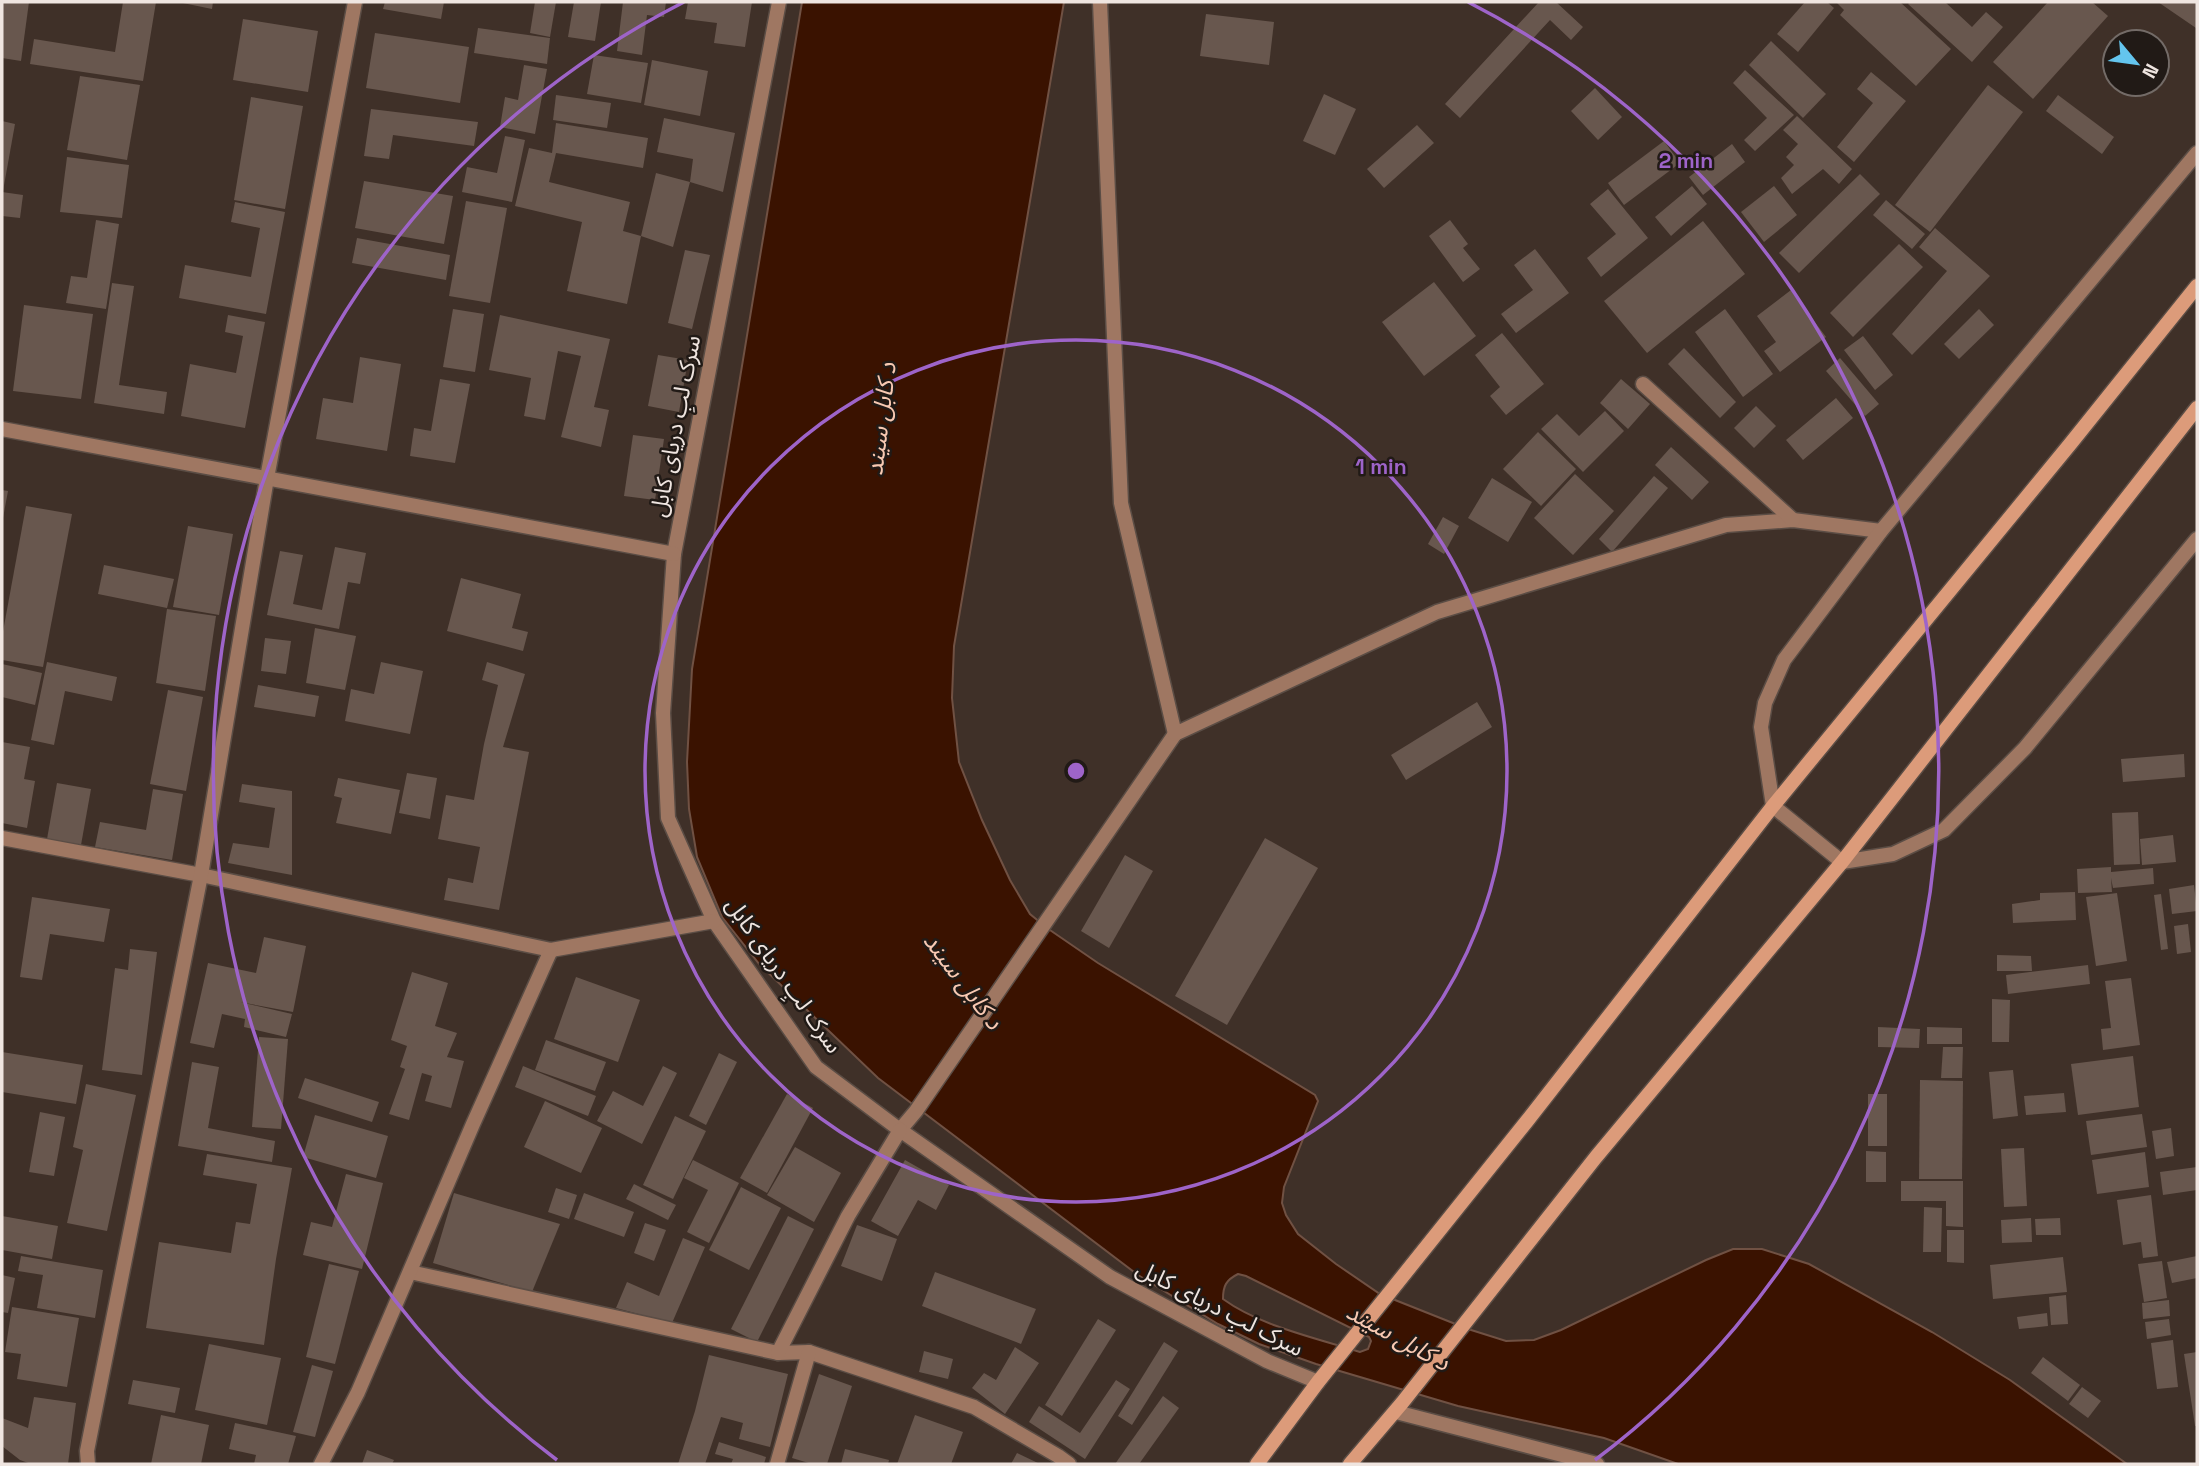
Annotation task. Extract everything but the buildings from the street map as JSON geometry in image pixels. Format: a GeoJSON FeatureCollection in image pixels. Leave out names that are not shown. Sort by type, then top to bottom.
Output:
{"type":"FeatureCollection","features":[{"type":"Feature","properties":{"kind":"main road"},"geometry":{"type":"LineString","coordinates":[[1257,1464],[1321,1378],[1527,1121],[1773,806],[2197,286]]}},
{"type":"Feature","properties":{"kind":"main road"},"geometry":{"type":"LineString","coordinates":[[1350,1464],[1399,1407],[1596,1157],[1842,862],[2197,408]]}},
{"type":"Feature","properties":{"kind":"street"},"geometry":{"type":"LineString","coordinates":[[89,1464],[88,1451],[201,876],[267,478],[355,2]]}},
{"type":"Feature","properties":{"kind":"street","name":"سرک لبِ دریای کابل"},"geometry":{"type":"LineString","coordinates":[[779,2],[674,554],[663,713],[667,818],[714,921],[816,1067],[900,1130],[1110,1277],[1267,1361],[1321,1378]]}},
{"type":"Feature","properties":{"kind":"street"},"geometry":{"type":"LineString","coordinates":[[1100,2],[1121,503],[1175,734]]}},
{"type":"Feature","properties":{"kind":"street"},"geometry":{"type":"LineString","coordinates":[[2197,153],[1881,531],[1784,660],[1765,703],[1761,727],[1773,806],[1842,862],[1893,854],[1944,830],[2025,748],[2197,539]]}},
{"type":"Feature","properties":{"kind":"street"},"geometry":{"type":"LineString","coordinates":[[1643,384],[1793,520]]}},
{"type":"Feature","properties":{"kind":"street"},"geometry":{"type":"LineString","coordinates":[[2,429],[674,554]]}},
{"type":"Feature","properties":{"kind":"street"},"geometry":{"type":"LineString","coordinates":[[778,1353],[848,1216],[900,1130],[916,1111],[1175,734],[1437,612],[1726,525],[1793,520],[1881,531]]}},
{"type":"Feature","properties":{"kind":"street"},"geometry":{"type":"LineString","coordinates":[[2,838],[201,876],[551,950],[714,921]]}},
{"type":"Feature","properties":{"kind":"street"},"geometry":{"type":"LineString","coordinates":[[321,1464],[358,1392],[551,950]]}},
{"type":"Feature","properties":{"kind":"street"},"geometry":{"type":"LineString","coordinates":[[410,1272],[778,1353],[809,1352],[974,1407],[1069,1464]]}},
{"type":"Feature","properties":{"kind":"street"},"geometry":{"type":"LineString","coordinates":[[776,1464],[809,1352]]}},
{"type":"Feature","properties":{"kind":"street"},"geometry":{"type":"LineString","coordinates":[[1399,1407],[1597,1464]]}},
{"type":"Feature","properties":{"kind":"water","name":"د کابل سيند"},"geometry":{"type":"Polygon","coordinates":[[[802,2],[1064,2],[954,646],[952,698],[959,762],[1010,880],[1030,914],[1098,963],[1315,1095],[1318,1101],[1284,1187],[1282,1203],[1298,1234],[1380,1294],[1506,1341],[1534,1340],[1561,1330],[1733,1249],[1762,1249],[1809,1264],[1932,1332],[2010,1380],[2127,1464],[1678,1464],[1604,1438],[1458,1406],[1316,1364],[1259,1344],[1218,1324],[1138,1275],[878,1078],[760,965],[722,917],[697,857],[689,809],[687,762],[692,669],[802,2]],[[1238,1274],[1228,1281],[1223,1299],[1254,1317],[1289,1330],[1360,1352],[1368,1349],[1371,1341],[1369,1337],[1238,1274]]]}}]}
